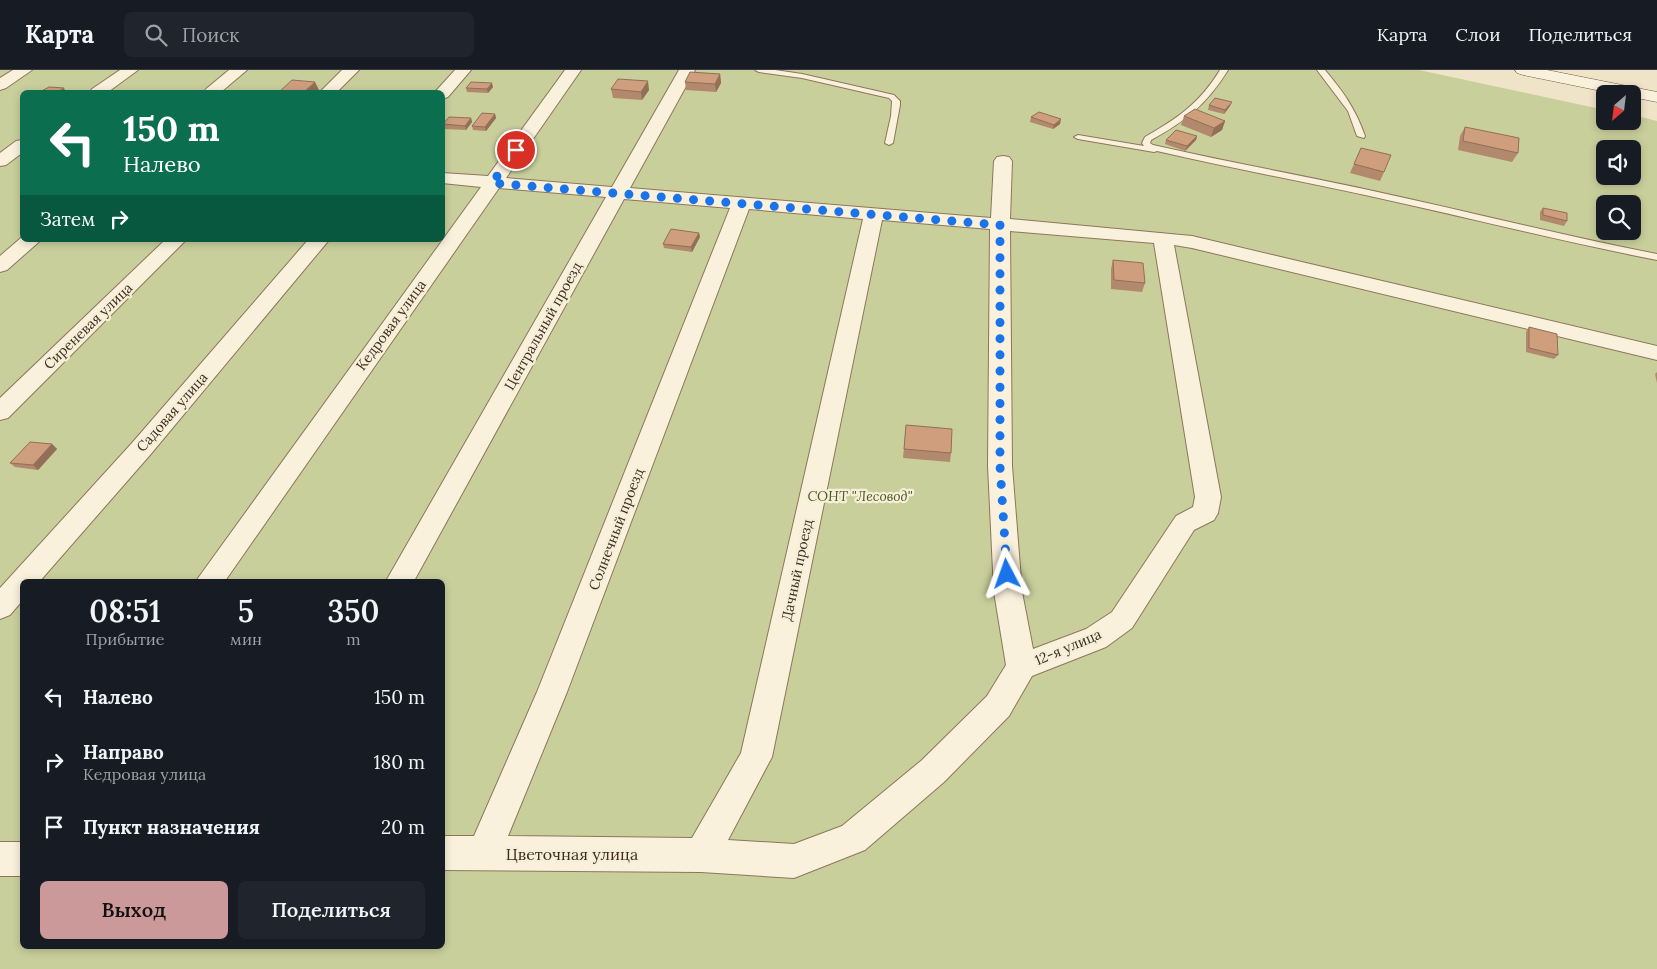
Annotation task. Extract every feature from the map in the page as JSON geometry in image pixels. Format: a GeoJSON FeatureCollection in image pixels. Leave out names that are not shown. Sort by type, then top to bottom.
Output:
{"type":"FeatureCollection","features":[{"type":"Feature","properties":{"kind":"main road"},"geometry":{"type":"LineString","coordinates":[[1523,70],[1657,97]]}},
{"type":"Feature","properties":{"kind":"street"},"geometry":{"type":"LineString","coordinates":[[0,85],[24,70]]}},
{"type":"Feature","properties":{"kind":"street"},"geometry":{"type":"LineString","coordinates":[[101,90],[130,70]]}},
{"type":"Feature","properties":{"kind":"street"},"geometry":{"type":"LineString","coordinates":[[214,90],[239,70]]}},
{"type":"Feature","properties":{"kind":"street"},"geometry":{"type":"LineString","coordinates":[[330,90],[351,70]]}},
{"type":"Feature","properties":{"kind":"street"},"geometry":{"type":"LineString","coordinates":[[445,91],[463,70]]}},
{"type":"Feature","properties":{"kind":"street","name":"Кедровая улица"},"geometry":{"type":"LineString","coordinates":[[211,579],[573,70]]}},
{"type":"Feature","properties":{"kind":"street","name":"Центральный проезд"},"geometry":{"type":"LineString","coordinates":[[401,579],[687,70]]}},
{"type":"Feature","properties":{"kind":"street"},"geometry":{"type":"LineString","coordinates":[[0,142],[20,144]]}},
{"type":"Feature","properties":{"kind":"street"},"geometry":{"type":"LineString","coordinates":[[0,161],[20,146]]}},
{"type":"Feature","properties":{"kind":"street"},"geometry":{"type":"LineString","coordinates":[[1003,161],[1000,225],[1000,466],[1008,592],[1020,667]]}},
{"type":"Feature","properties":{"kind":"street"},"geometry":{"type":"LineString","coordinates":[[445,178],[617,194],[742,202],[1192,242],[1657,353]]}},
{"type":"Feature","properties":{"kind":"street","name":"Солнечный проезд"},"geometry":{"type":"LineString","coordinates":[[484,854],[552,692],[742,202]]}},
{"type":"Feature","properties":{"kind":"street","name":"Дачный проезд"},"geometry":{"type":"LineString","coordinates":[[701,855],[756,758],[874,214]]}},
{"type":"Feature","properties":{"kind":"street","name":"12-я улица"},"geometry":{"type":"LineString","coordinates":[[701,855],[794,861],[853,838],[933,771],[998,706],[1020,667],[1096,638],[1122,620],[1185,523],[1205,512],[1208,497],[1163,238]]}},
{"type":"Feature","properties":{"kind":"street"},"geometry":{"type":"LineString","coordinates":[[0,266],[29,242]]}},
{"type":"Feature","properties":{"kind":"street","name":"Сиреневая улица"},"geometry":{"type":"LineString","coordinates":[[0,412],[174,242]]}},
{"type":"Feature","properties":{"kind":"street","name":"Садовая улица"},"geometry":{"type":"LineString","coordinates":[[26,579],[141,449],[317,242]]}},
{"type":"Feature","properties":{"kind":"street","name":"Садовая улица"},"geometry":{"type":"LineString","coordinates":[[0,607],[20,585]]}},
{"type":"Feature","properties":{"kind":"street","name":"Цветочная улица"},"geometry":{"type":"LineString","coordinates":[[445,853],[701,855]]}},
{"type":"Feature","properties":{"kind":"lane"},"geometry":{"type":"LineString","coordinates":[[759,70],[802,76],[886,94],[896,102],[889,143]]}},
{"type":"Feature","properties":{"kind":"lane"},"geometry":{"type":"LineString","coordinates":[[1159,151],[1146,143],[1148,139],[1197,108],[1211,92],[1224,70]]}},
{"type":"Feature","properties":{"kind":"lane"},"geometry":{"type":"LineString","coordinates":[[1321,70],[1352,110],[1361,136]]}},
{"type":"Feature","properties":{"kind":"lane"},"geometry":{"type":"LineString","coordinates":[[1078,137],[1159,151],[1364,192],[1579,242],[1657,257]]}},
{"type":"Feature","properties":{"kind":"green space","name":"СОНТ \"Лесовод\""},"geometry":{"type":"Polygon","coordinates":[[[0,70],[1419,70],[1596,108],[1596,130],[1641,130],[1641,117],[1657,121],[1657,969],[0,969],[0,70]]]}},
{"type":"Feature","properties":{"kind":"building"},"geometry":{"type":"Polygon","coordinates":[[[690,72],[720,74],[715,84],[685,82],[690,72]]]}},
{"type":"Feature","properties":{"kind":"building"},"geometry":{"type":"Polygon","coordinates":[[[618,79],[648,81],[641,92],[611,89],[618,79]]]}},
{"type":"Feature","properties":{"kind":"building"},"geometry":{"type":"Polygon","coordinates":[[[292,80],[315,82],[306,90],[281,90],[292,80]]]}},
{"type":"Feature","properties":{"kind":"building"},"geometry":{"type":"Polygon","coordinates":[[[471,82],[492,83],[487,89],[466,88],[471,82]]]}},
{"type":"Feature","properties":{"kind":"building"},"geometry":{"type":"Polygon","coordinates":[[[49,87],[64,88],[61,90],[44,90],[49,87]]]}},
{"type":"Feature","properties":{"kind":"building"},"geometry":{"type":"Polygon","coordinates":[[[1215,98],[1232,102],[1225,110],[1209,105],[1215,98]]]}},
{"type":"Feature","properties":{"kind":"building"},"geometry":{"type":"Polygon","coordinates":[[[1195,109],[1225,121],[1214,128],[1184,116],[1195,109]]]}},
{"type":"Feature","properties":{"kind":"building"},"geometry":{"type":"Polygon","coordinates":[[[1039,112],[1061,119],[1054,125],[1031,117],[1039,112]]]}},
{"type":"Feature","properties":{"kind":"building"},"geometry":{"type":"Polygon","coordinates":[[[482,113],[495,114],[485,127],[472,126],[482,113]]]}},
{"type":"Feature","properties":{"kind":"building"},"geometry":{"type":"Polygon","coordinates":[[[449,117],[471,118],[465,126],[445,124],[449,117]]]}},
{"type":"Feature","properties":{"kind":"building"},"geometry":{"type":"Polygon","coordinates":[[[1465,127],[1519,138],[1518,153],[1463,141],[1465,127]]]}},
{"type":"Feature","properties":{"kind":"building"},"geometry":{"type":"Polygon","coordinates":[[[1176,130],[1197,136],[1187,146],[1166,140],[1176,130]]]}},
{"type":"Feature","properties":{"kind":"building"},"geometry":{"type":"Polygon","coordinates":[[[1361,148],[1391,155],[1384,172],[1354,164],[1361,148]]]}},
{"type":"Feature","properties":{"kind":"building"},"geometry":{"type":"Polygon","coordinates":[[[1543,208],[1567,213],[1567,221],[1543,215],[1543,208]]]}},
{"type":"Feature","properties":{"kind":"building"},"geometry":{"type":"Polygon","coordinates":[[[671,229],[699,233],[691,247],[663,244],[671,229]]]}},
{"type":"Feature","properties":{"kind":"building"},"geometry":{"type":"Polygon","coordinates":[[[1113,260],[1143,263],[1145,283],[1114,280],[1113,260]]]}},
{"type":"Feature","properties":{"kind":"building"},"geometry":{"type":"Polygon","coordinates":[[[1529,327],[1557,334],[1558,355],[1529,348],[1529,327]]]}},
{"type":"Feature","properties":{"kind":"building"},"geometry":{"type":"Polygon","coordinates":[[[906,425],[952,429],[951,453],[904,449],[906,425]]]}},
{"type":"Feature","properties":{"kind":"building"},"geometry":{"type":"Polygon","coordinates":[[[30,442],[52,444],[33,465],[10,463],[30,442]]]}},
{"type":"Feature","properties":{"kind":"route"},"geometry":{"type":"LineString","coordinates":[[516,150],[492,183],[742,202],[1000,225],[1000,466],[1007,574]]}}]}
